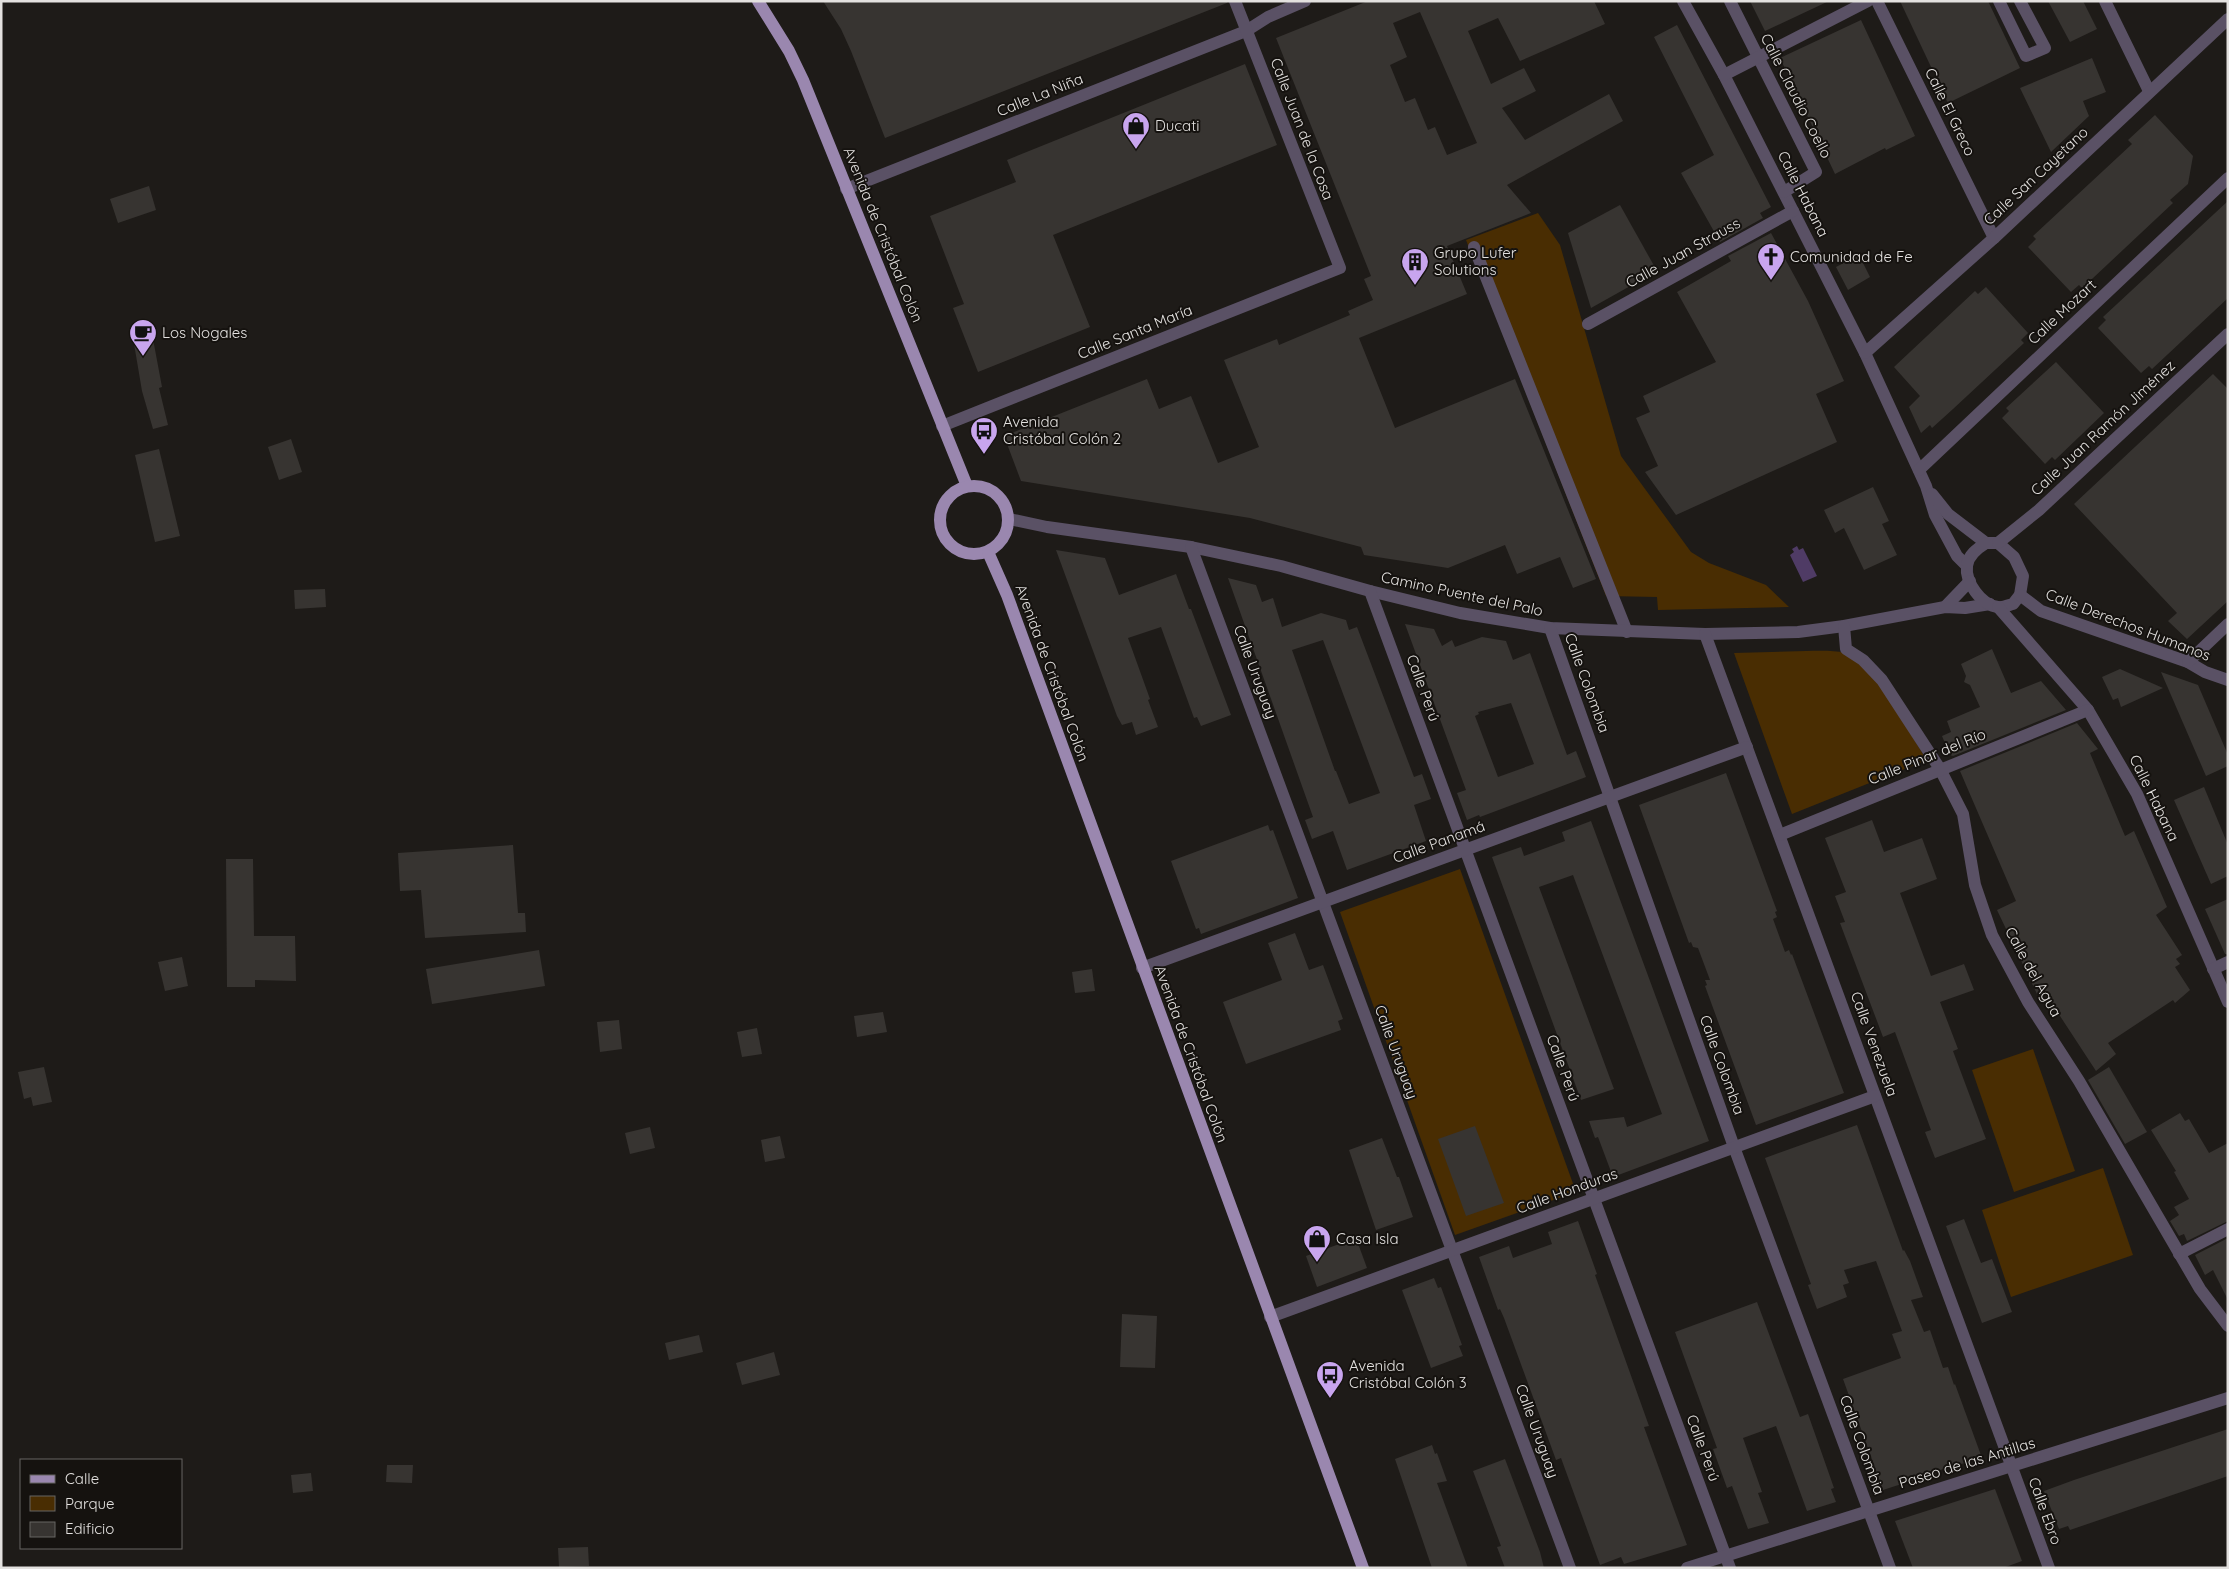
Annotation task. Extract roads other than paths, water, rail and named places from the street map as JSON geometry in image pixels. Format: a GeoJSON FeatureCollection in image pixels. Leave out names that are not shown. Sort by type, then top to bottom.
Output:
{"type":"FeatureCollection","features":[{"type":"Feature","properties":{"kind":"main road","name":"Avenida de Cristóbal Colón"},"geometry":{"type":"LineString","coordinates":[[758,1],[789,51],[967,486]]}},
{"type":"Feature","properties":{"kind":"main road"},"geometry":{"type":"LineString","coordinates":[[967,486],[986,488],[1002,500],[1009,519],[1004,538],[998,545],[988,552],[974,555],[955,549],[943,536],[941,509],[949,496],[967,486]]}},
{"type":"Feature","properties":{"kind":"main road","name":"Avenida de Cristóbal Colón"},"geometry":{"type":"LineString","coordinates":[[988,552],[1007,596],[1362,1568]]}},
{"type":"Feature","properties":{"kind":"street","name":"Calle Juan de la Cosa"},"geometry":{"type":"LineString","coordinates":[[1235,1],[1340,268]]}},
{"type":"Feature","properties":{"kind":"street","name":"Calle La Niña"},"geometry":{"type":"LineString","coordinates":[[846,189],[1246,31],[1268,17],[1305,1]]}},
{"type":"Feature","properties":{"kind":"street","name":"Calle Habana"},"geometry":{"type":"LineString","coordinates":[[1683,1],[1724,75],[1865,353],[1926,486],[1935,515],[1957,556],[1966,566]]}},
{"type":"Feature","properties":{"kind":"street","name":"Calle Claudio Coello"},"geometry":{"type":"LineString","coordinates":[[1730,1],[1816,172],[1784,192]]}},
{"type":"Feature","properties":{"kind":"street"},"geometry":{"type":"LineString","coordinates":[[1724,75],[1868,1]]}},
{"type":"Feature","properties":{"kind":"street","name":"Calle El Greco"},"geometry":{"type":"LineString","coordinates":[[1877,1],[1994,238]]}},
{"type":"Feature","properties":{"kind":"street"},"geometry":{"type":"LineString","coordinates":[[1999,1],[2026,56],[2044,48],[2020,1]]}},
{"type":"Feature","properties":{"kind":"street"},"geometry":{"type":"LineString","coordinates":[[2105,1],[2149,91]]}},
{"type":"Feature","properties":{"kind":"street","name":"Calle San Cayetano"},"geometry":{"type":"LineString","coordinates":[[1865,353],[1994,238],[2228,19]]}},
{"type":"Feature","properties":{"kind":"street","name":"Calle Mozart"},"geometry":{"type":"LineString","coordinates":[[1919,470],[2228,178]]}},
{"type":"Feature","properties":{"kind":"street","name":"Calle Juan Strauss"},"geometry":{"type":"LineString","coordinates":[[1588,324],[1793,211]]}},
{"type":"Feature","properties":{"kind":"street"},"geometry":{"type":"LineString","coordinates":[[1474,247],[1628,632]]}},
{"type":"Feature","properties":{"kind":"street","name":"Calle Santa María"},"geometry":{"type":"LineString","coordinates":[[942,426],[1340,268]]}},
{"type":"Feature","properties":{"kind":"street","name":"Calle Juan Ramón Jiménez"},"geometry":{"type":"LineString","coordinates":[[1992,543],[2039,510],[2228,334]]}},
{"type":"Feature","properties":{"kind":"street","name":"Calle Habana"},"geometry":{"type":"LineString","coordinates":[[1926,486],[1948,514],[1992,543]]}},
{"type":"Feature","properties":{"kind":"street","name":"Camino Puente del Palo"},"geometry":{"type":"LineString","coordinates":[[1009,519],[1047,527],[1191,547],[1281,566],[1370,592],[1460,613],[1550,628],[1706,634],[1798,632],[1844,626],[1944,607],[1994,606]]}},
{"type":"Feature","properties":{"kind":"street"},"geometry":{"type":"LineString","coordinates":[[1992,543],[2014,557],[2023,576],[2020,595],[2013,604],[1994,606],[1975,591],[1970,581],[1966,566],[1972,553],[1992,543]]}},
{"type":"Feature","properties":{"kind":"street","name":"Calle Uruguay"},"geometry":{"type":"LineString","coordinates":[[1191,547],[1570,1568]]}},
{"type":"Feature","properties":{"kind":"street"},"geometry":{"type":"LineString","coordinates":[[1944,607],[1970,581]]}},
{"type":"Feature","properties":{"kind":"street","name":"Calle Perú"},"geometry":{"type":"LineString","coordinates":[[1370,592],[1728,1562]]}},
{"type":"Feature","properties":{"kind":"street","name":"Calle Derechos Humanos"},"geometry":{"type":"LineString","coordinates":[[2020,595],[2041,611],[2188,662],[2205,672],[2228,680]]}},
{"type":"Feature","properties":{"kind":"street","name":"Calle Habana"},"geometry":{"type":"LineString","coordinates":[[1994,606],[2088,710],[2137,794],[2228,1002]]}},
{"type":"Feature","properties":{"kind":"street"},"geometry":{"type":"LineString","coordinates":[[2188,662],[2228,624]]}},
{"type":"Feature","properties":{"kind":"street","name":"Calle del Agua"},"geometry":{"type":"LineString","coordinates":[[1844,626],[1846,649],[1863,660],[1882,680],[1940,769],[1963,814],[1975,884],[1992,935],[2028,1002],[2079,1081],[2200,1289],[2228,1326]]}},
{"type":"Feature","properties":{"kind":"street","name":"Calle Colombia"},"geometry":{"type":"LineString","coordinates":[[1550,628],[1734,1148],[1890,1568]]}},
{"type":"Feature","properties":{"kind":"street","name":"Calle Venezuela"},"geometry":{"type":"LineString","coordinates":[[1706,634],[2011,1466]]}},
{"type":"Feature","properties":{"kind":"street","name":"Calle Pinar del Río"},"geometry":{"type":"LineString","coordinates":[[1780,835],[2088,710]]}},
{"type":"Feature","properties":{"kind":"street","name":"Calle Panamá"},"geometry":{"type":"LineString","coordinates":[[1142,968],[1747,747]]}},
{"type":"Feature","properties":{"kind":"street"},"geometry":{"type":"LineString","coordinates":[[2213,969],[2228,962]]}},
{"type":"Feature","properties":{"kind":"street","name":"Calle Honduras"},"geometry":{"type":"LineString","coordinates":[[1270,1317],[1875,1096]]}},
{"type":"Feature","properties":{"kind":"street"},"geometry":{"type":"LineString","coordinates":[[2179,1254],[2228,1229]]}},
{"type":"Feature","properties":{"kind":"street","name":"Paseo de las Antillas"},"geometry":{"type":"LineString","coordinates":[[1687,1568],[1728,1562],[1869,1511],[2228,1398]]}},
{"type":"Feature","properties":{"kind":"street","name":"Calle Ebro"},"geometry":{"type":"LineString","coordinates":[[2011,1466],[2048,1568]]}},
{"type":"Feature","properties":{"kind":"place","name":"Ducati"},"geometry":{"type":"Point","coordinates":[1136,150]}},
{"type":"Feature","properties":{"kind":"place","name":"Comunidad de Fe"},"geometry":{"type":"Point","coordinates":[1771,281]}},
{"type":"Feature","properties":{"kind":"place","name":"Grupo Lufer Solutions"},"geometry":{"type":"Point","coordinates":[1415,286]}},
{"type":"Feature","properties":{"kind":"place","name":"Los Nogales"},"geometry":{"type":"Point","coordinates":[143,357]}},
{"type":"Feature","properties":{"kind":"place","name":"Avenida Cristóbal Colón 2"},"geometry":{"type":"Point","coordinates":[984,455]}},
{"type":"Feature","properties":{"kind":"place","name":"Casa Isla"},"geometry":{"type":"Point","coordinates":[1317,1263]}},
{"type":"Feature","properties":{"kind":"place","name":"Avenida Cristóbal Colón 3"},"geometry":{"type":"Point","coordinates":[1330,1399]}}]}
